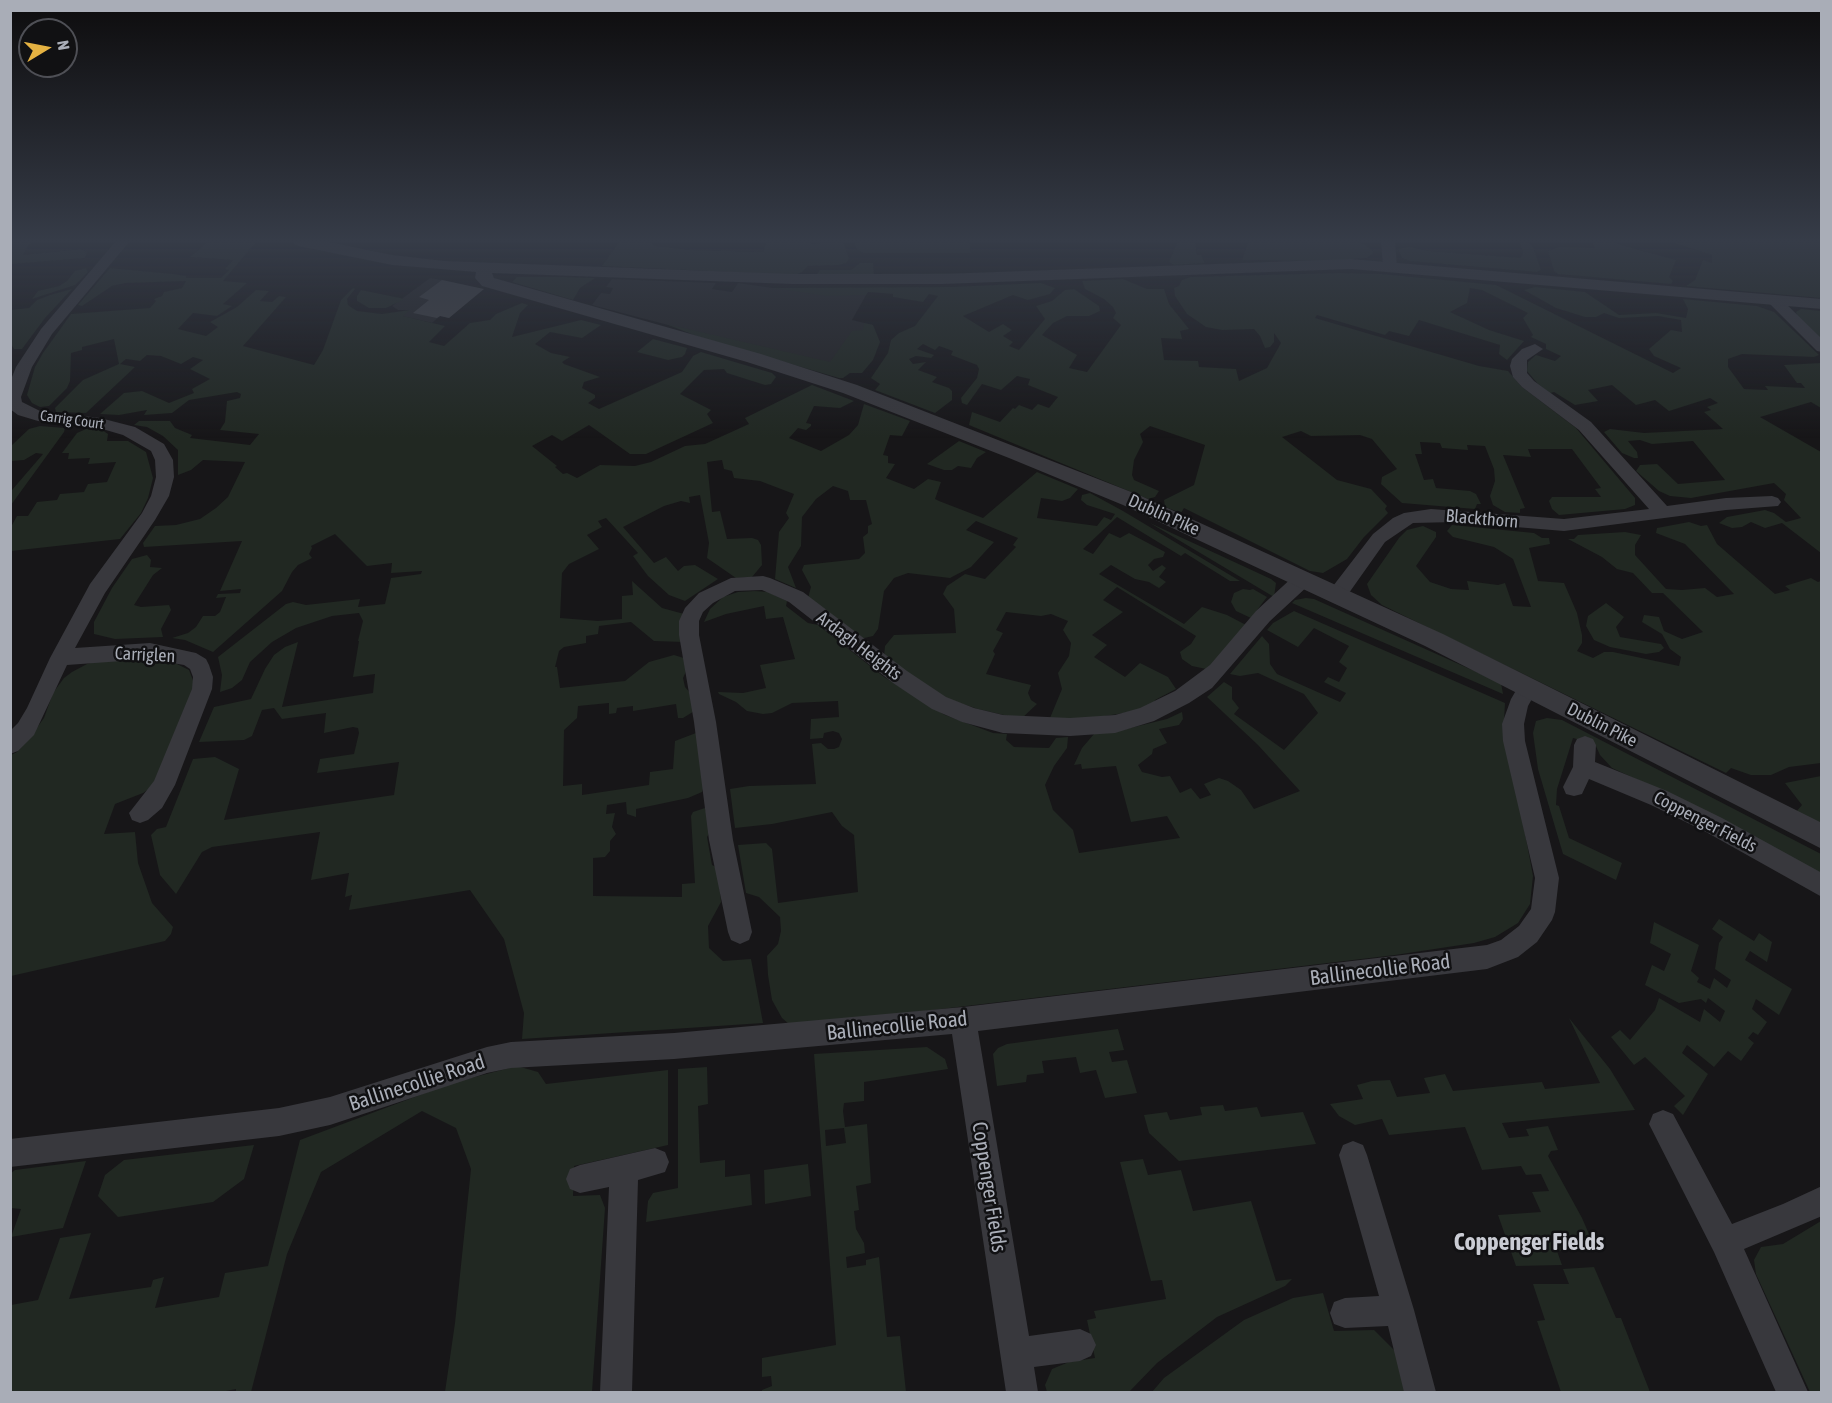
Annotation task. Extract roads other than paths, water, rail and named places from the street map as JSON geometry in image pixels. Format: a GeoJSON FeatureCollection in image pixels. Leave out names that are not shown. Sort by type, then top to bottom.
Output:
{"type":"FeatureCollection","features":[{"type":"Feature","properties":{"kind":"street","name":"Carrig Court"},"geometry":{"type":"LineString","coordinates":[[60,658],[97,589],[149,516],[160,496],[165,477],[164,460],[158,448],[146,439],[129,431],[100,423],[38,416],[14,404],[13,397],[24,367],[46,332],[68,306]]}},
{"type":"Feature","properties":{"kind":"street","name":"Dublin Pike"},"geometry":{"type":"LineString","coordinates":[[574,306],[754,358],[850,389],[936,421],[1131,500],[1337,595],[1528,688],[1821,837]]}},
{"type":"Feature","properties":{"kind":"street"},"geometry":{"type":"LineString","coordinates":[[1780,306],[1821,348]]}},
{"type":"Feature","properties":{"kind":"street"},"geometry":{"type":"LineString","coordinates":[[1535,349],[1527,352],[1520,359],[1519,374],[1528,384],[1585,426],[1663,513]]}},
{"type":"Feature","properties":{"kind":"street","name":"Blackthorn"},"geometry":{"type":"LineString","coordinates":[[1337,595],[1379,538],[1399,522],[1410,518],[1431,515],[1563,525],[1608,522],[1726,504],[1772,502]]}},
{"type":"Feature","properties":{"kind":"street","name":"Ardagh Heights"},"geometry":{"type":"LineString","coordinates":[[740,932],[722,848],[705,722],[689,635],[689,621],[695,608],[705,598],[731,585],[763,583],[796,597],[900,677],[939,703],[970,716],[1003,724],[1070,727],[1115,723],[1146,715],[1182,697],[1217,671],[1263,616],[1302,579]]}},
{"type":"Feature","properties":{"kind":"street","name":"Carriglen"},"geometry":{"type":"LineString","coordinates":[[60,658],[150,651],[189,658],[199,665],[203,677],[202,689],[180,750],[154,801],[140,813]]}},
{"type":"Feature","properties":{"kind":"street"},"geometry":{"type":"LineString","coordinates":[[10,745],[26,729],[60,658]]}},
{"type":"Feature","properties":{"kind":"street","name":"Ballinecollie Road"},"geometry":{"type":"LineString","coordinates":[[10,1153],[279,1122],[330,1111],[487,1060],[511,1055],[674,1046],[963,1020],[1487,957],[1509,949],[1528,934],[1543,912],[1547,878],[1514,741],[1516,714],[1528,688]]}},
{"type":"Feature","properties":{"kind":"street","name":"Coppenger Fields"},"geometry":{"type":"LineString","coordinates":[[1581,766],[1659,798],[1714,825],[1821,886]]}},
{"type":"Feature","properties":{"kind":"street","name":"Coppenger Fields"},"geometry":{"type":"LineString","coordinates":[[963,1020],[1022,1392]]}},
{"type":"Feature","properties":{"kind":"street"},"geometry":{"type":"LineString","coordinates":[[1663,1124],[1725,1241],[1792,1392]]}},
{"type":"Feature","properties":{"kind":"street"},"geometry":{"type":"LineString","coordinates":[[1353,1155],[1399,1310],[1420,1392]]}},
{"type":"Feature","properties":{"kind":"street"},"geometry":{"type":"LineString","coordinates":[[579,1179],[655,1162]]}},
{"type":"Feature","properties":{"kind":"street"},"geometry":{"type":"LineString","coordinates":[[616,1392],[624,1169]]}},
{"type":"Feature","properties":{"kind":"street"},"geometry":{"type":"LineString","coordinates":[[1725,1241],[1790,1216],[1821,1200]]}},
{"type":"Feature","properties":{"kind":"street"},"geometry":{"type":"LineString","coordinates":[[1345,1313],[1399,1310]]}},
{"type":"Feature","properties":{"kind":"street"},"geometry":{"type":"LineString","coordinates":[[1016,1353],[1080,1345]]}},
{"type":"Feature","properties":{"kind":"district","name":"Coppenger Fields"},"geometry":{"type":"Point","coordinates":[1529,1242]}}]}
